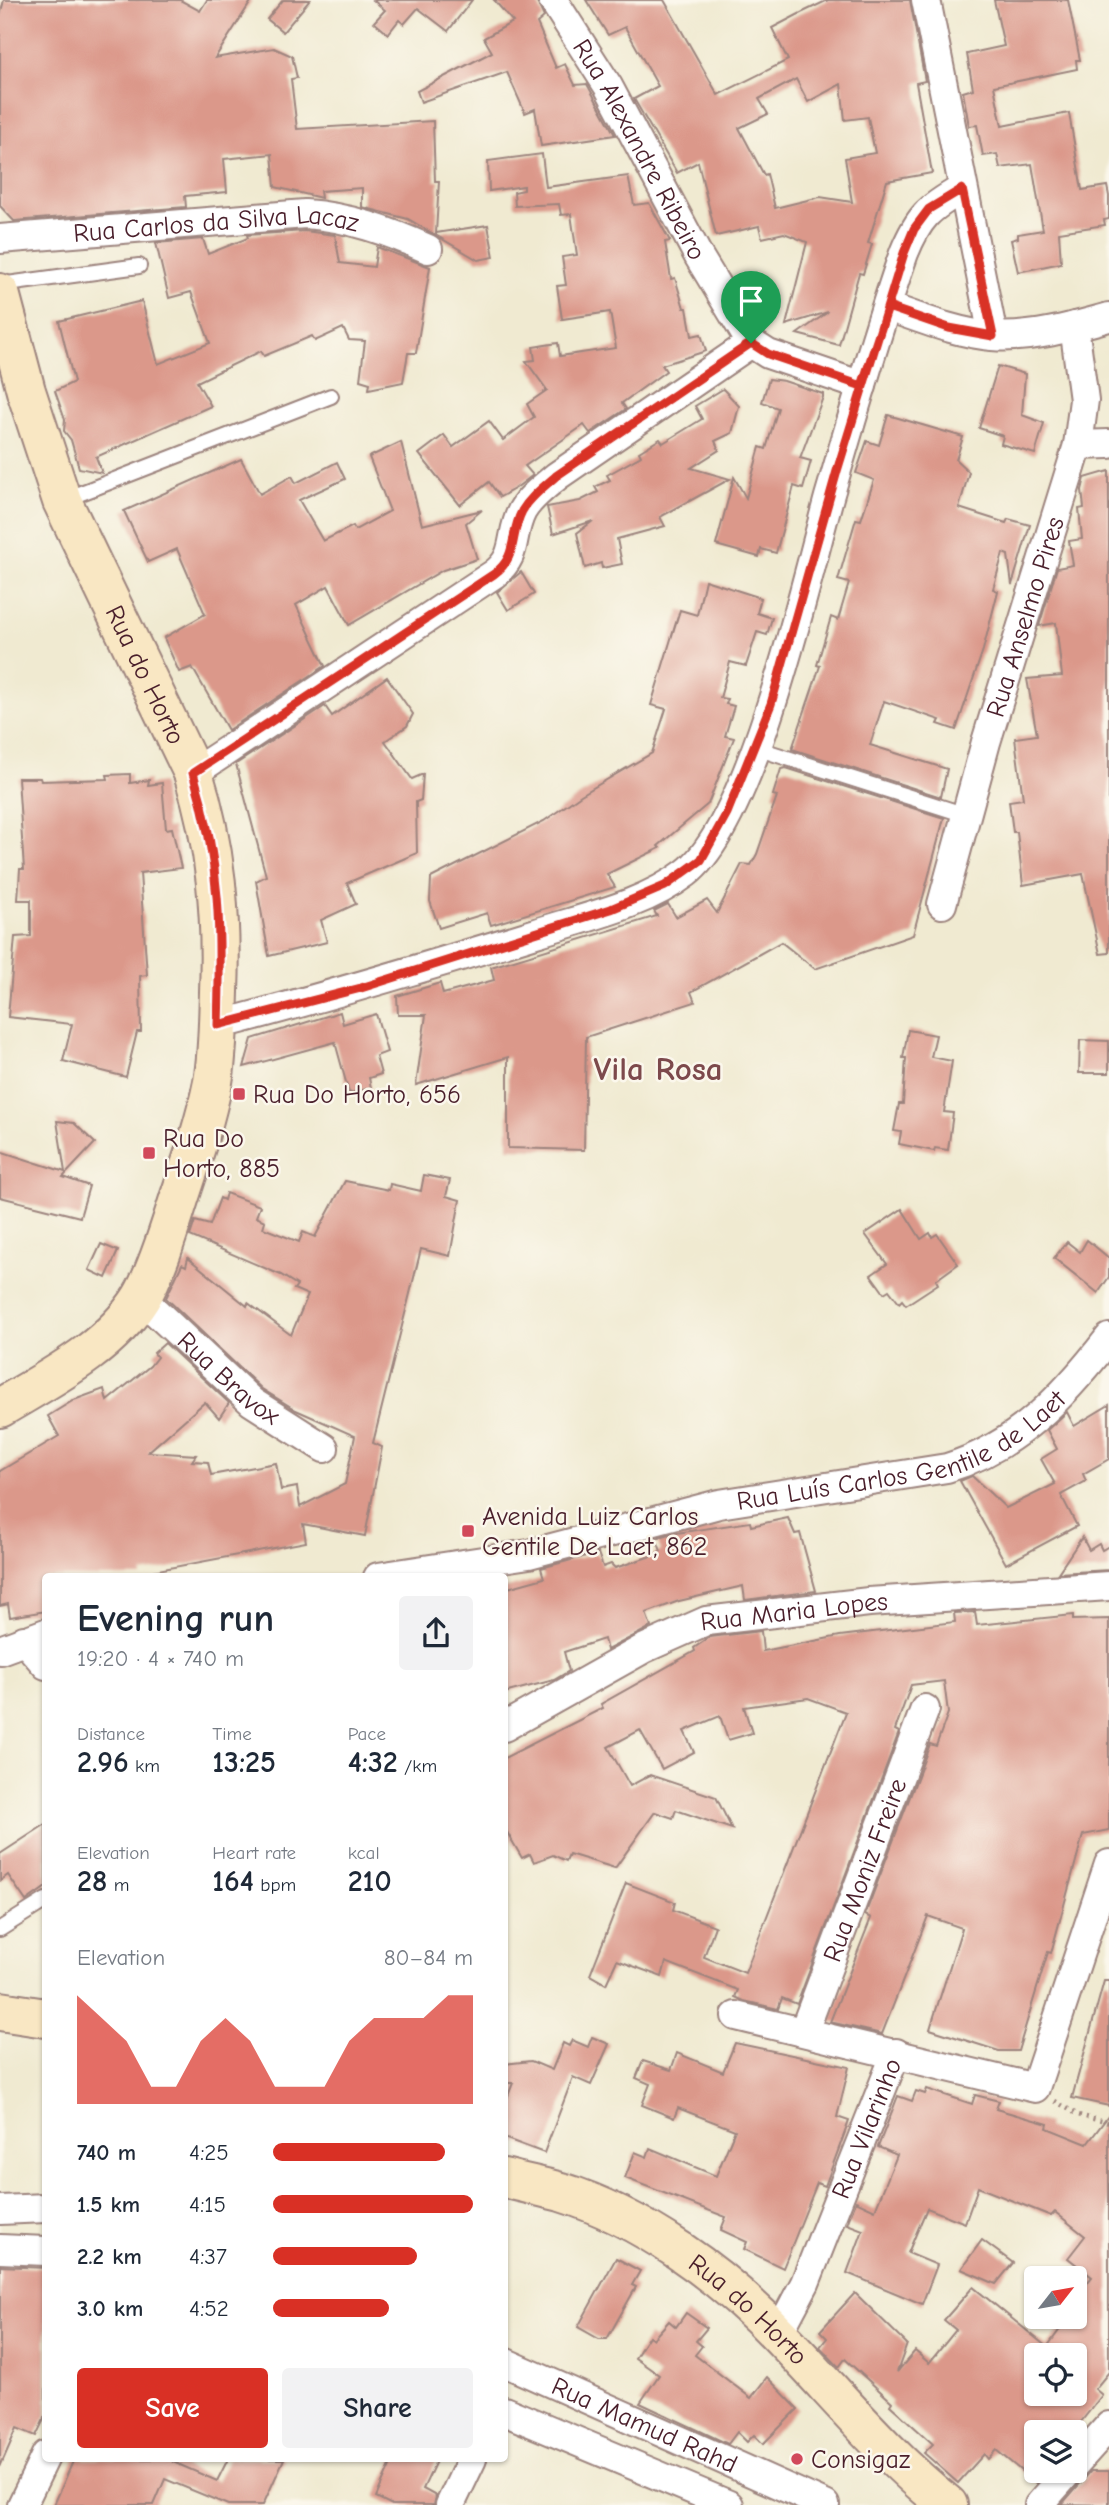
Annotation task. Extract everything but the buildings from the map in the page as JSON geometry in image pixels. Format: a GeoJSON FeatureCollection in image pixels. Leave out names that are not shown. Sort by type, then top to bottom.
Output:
{"type":"FeatureCollection","features":[{"type":"Feature","properties":{"kind":"street","name":"Rua Alexandre Ribeiro"},"geometry":{"type":"LineString","coordinates":[[553,0],[613,95],[699,257],[751,343]]}},
{"type":"Feature","properties":{"kind":"street"},"geometry":{"type":"LineString","coordinates":[[926,0],[993,336]]}},
{"type":"Feature","properties":{"kind":"street"},"geometry":{"type":"LineString","coordinates":[[218,1025],[361,988],[645,897],[686,873],[701,860],[718,833],[756,748],[862,386],[904,253],[921,218],[929,209],[962,189]]}},
{"type":"Feature","properties":{"kind":"street","name":"Rua Carlos da Silva Lacaz"},"geometry":{"type":"LineString","coordinates":[[0,239],[305,214],[365,224],[428,249]]}},
{"type":"Feature","properties":{"kind":"street","name":"Rua do Horto"},"geometry":{"type":"LineString","coordinates":[[0,293],[26,391],[62,501],[193,773],[207,818],[216,868],[220,913],[218,1025],[213,1080],[202,1130],[173,1217],[141,1298],[111,1333],[78,1361],[0,1408]]}},
{"type":"Feature","properties":{"kind":"street"},"geometry":{"type":"LineString","coordinates":[[888,307],[949,328],[993,336],[1074,326],[1109,317]]}},
{"type":"Feature","properties":{"kind":"street","name":"Rua Anselmo Pires"},"geometry":{"type":"LineString","coordinates":[[942,904],[965,816],[1078,445],[1084,400],[1074,326]]}},
{"type":"Feature","properties":{"kind":"street"},"geometry":{"type":"LineString","coordinates":[[193,773],[494,574],[509,560],[516,526],[523,510],[556,476],[751,343],[768,354],[862,386]]}},
{"type":"Feature","properties":{"kind":"street"},"geometry":{"type":"LineString","coordinates":[[1078,445],[1109,444]]}},
{"type":"Feature","properties":{"kind":"street","name":"Rua Bravox"},"geometry":{"type":"LineString","coordinates":[[141,1298],[252,1402],[324,1448]]}},
{"type":"Feature","properties":{"kind":"street","name":"Rua Luís Carlos Gentile de Laet"},"geometry":{"type":"LineString","coordinates":[[403,1573],[529,1553],[719,1504],[947,1468],[976,1459],[1008,1442],[1038,1419],[1075,1382],[1109,1338]]}},
{"type":"Feature","properties":{"kind":"street","name":"Rua Maria Lopes"},"geometry":{"type":"LineString","coordinates":[[508,1725],[643,1649],[706,1621],[869,1602],[1109,1586]]}},
{"type":"Feature","properties":{"kind":"street"},"geometry":{"type":"LineString","coordinates":[[23,1641],[42,1661]]}},
{"type":"Feature","properties":{"kind":"street","name":"Rua Moniz Freire"},"geometry":{"type":"LineString","coordinates":[[804,2031],[925,1709]]}},
{"type":"Feature","properties":{"kind":"street"},"geometry":{"type":"LineString","coordinates":[[1035,2088],[1109,1864]]}},
{"type":"Feature","properties":{"kind":"street"},"geometry":{"type":"LineString","coordinates":[[0,2011],[42,2017]]}},
{"type":"Feature","properties":{"kind":"street"},"geometry":{"type":"LineString","coordinates":[[736,2016],[896,2053]]}},
{"type":"Feature","properties":{"kind":"street","name":"Rua Vilarinho"},"geometry":{"type":"LineString","coordinates":[[778,2334],[805,2283],[896,2053],[1035,2088]]}},
{"type":"Feature","properties":{"kind":"street","name":"Rua do Horto"},"geometry":{"type":"LineString","coordinates":[[508,2179],[561,2192],[624,2219],[669,2245],[715,2278],[778,2334],[886,2451],[948,2505]]}},
{"type":"Feature","properties":{"kind":"street"},"geometry":{"type":"LineString","coordinates":[[0,2210],[42,2208]]}},
{"type":"Feature","properties":{"kind":"street"},"geometry":{"type":"LineString","coordinates":[[0,2249],[42,2250]]}},
{"type":"Feature","properties":{"kind":"street","name":"Rua Mamud Rahd"},"geometry":{"type":"LineString","coordinates":[[508,2364],[825,2505]]}},
{"type":"Feature","properties":{"kind":"street","name":"Rua Mamud Rahd"},"geometry":{"type":"LineString","coordinates":[[508,2414],[729,2505]]}},
{"type":"Feature","properties":{"kind":"street"},"geometry":{"type":"LineString","coordinates":[[1087,2451],[1109,2426]]}},
{"type":"Feature","properties":{"kind":"street"},"geometry":{"type":"LineString","coordinates":[[22,2505],[43,2462]]}},
{"type":"Feature","properties":{"kind":"street"},"geometry":{"type":"LineString","coordinates":[[450,2505],[471,2462]]}},
{"type":"Feature","properties":{"kind":"street"},"geometry":{"type":"LineString","coordinates":[[1039,2505],[1058,2483]]}},
{"type":"Feature","properties":{"kind":"lane"},"geometry":{"type":"LineString","coordinates":[[0,285],[139,266]]}},
{"type":"Feature","properties":{"kind":"lane"},"geometry":{"type":"LineString","coordinates":[[62,501],[331,396]]}},
{"type":"Feature","properties":{"kind":"lane"},"geometry":{"type":"LineString","coordinates":[[756,748],[965,816]]}},
{"type":"Feature","properties":{"kind":"lane"},"geometry":{"type":"LineString","coordinates":[[0,1929],[42,1903]]}},
{"type":"Feature","properties":{"kind":"path"},"geometry":{"type":"LineString","coordinates":[[1035,2088],[1078,2115],[1109,2123]]}},
{"type":"Feature","properties":{"kind":"place","name":"Rua Do Horto, 656"},"geometry":{"type":"Point","coordinates":[239,1094]}},
{"type":"Feature","properties":{"kind":"place","name":"Rua Do Horto, 885"},"geometry":{"type":"Point","coordinates":[149,1153]}},
{"type":"Feature","properties":{"kind":"place","name":"Avenida Luiz Carlos Gentile De Laet, 862"},"geometry":{"type":"Point","coordinates":[468,1531]}},
{"type":"Feature","properties":{"kind":"place","name":"Consigaz"},"geometry":{"type":"Point","coordinates":[797,2459]}},
{"type":"Feature","properties":{"kind":"district","name":"Vila Rosa"},"geometry":{"type":"Point","coordinates":[658,1068]}},
{"type":"Feature","properties":{"kind":"route"},"geometry":{"type":"LineString","coordinates":[[751,343],[556,476],[523,510],[516,526],[509,560],[494,574],[193,773],[207,818],[216,868],[220,913],[218,1025],[361,988],[611,909],[645,897],[686,873],[701,860],[713,842],[746,772],[771,704],[862,386],[888,307],[904,253],[914,229],[929,209],[962,189],[993,336],[949,328],[888,307],[873,350],[862,386],[768,354],[751,343]]}}]}
